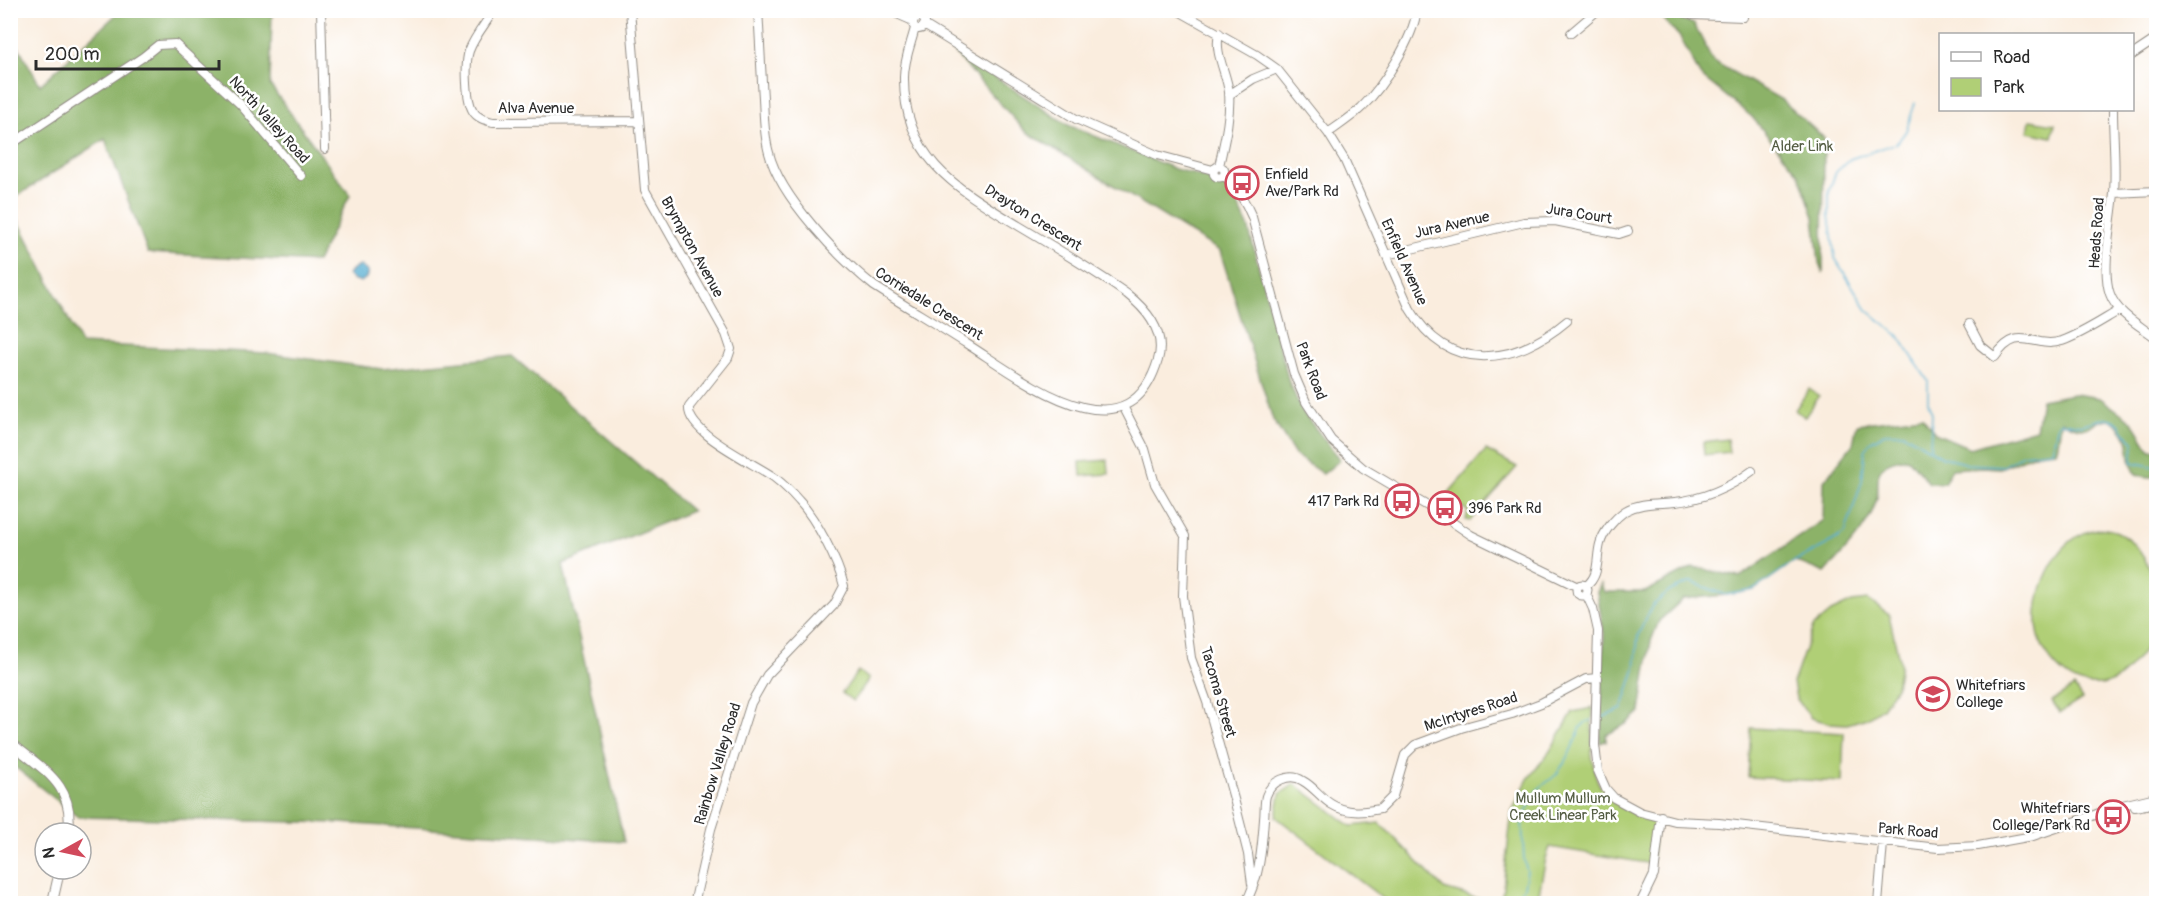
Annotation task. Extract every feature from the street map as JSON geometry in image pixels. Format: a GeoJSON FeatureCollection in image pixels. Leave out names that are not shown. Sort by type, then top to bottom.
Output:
{"type":"FeatureCollection","features":[{"type":"Feature","properties":{"kind":"main road"},"geometry":{"type":"LineString","coordinates":[[10,742],[47,773],[62,789],[70,811],[69,821]]}},
{"type":"Feature","properties":{"kind":"main road"},"geometry":{"type":"LineString","coordinates":[[52,903],[57,881]]}},
{"type":"Feature","properties":{"kind":"street"},"geometry":{"type":"LineString","coordinates":[[321,10],[325,149]]}},
{"type":"Feature","properties":{"kind":"street","name":"Alva Avenue"},"geometry":{"type":"LineString","coordinates":[[494,10],[470,48],[466,61],[473,112],[482,119],[493,122],[639,121]]}},
{"type":"Feature","properties":{"kind":"street","name":"Brympton Avenue"},"geometry":{"type":"LineString","coordinates":[[630,10],[645,190],[726,334],[731,349],[728,358],[689,407]]}},
{"type":"Feature","properties":{"kind":"street","name":"Corriedale Crescent"},"geometry":{"type":"LineString","coordinates":[[758,10],[764,116],[770,157],[790,195],[826,240],[857,273],[874,286],[1049,394],[1072,405],[1090,409],[1123,406]]}},
{"type":"Feature","properties":{"kind":"street"},"geometry":{"type":"LineString","coordinates":[[888,10],[920,21],[1076,119],[1157,155],[1216,168],[1229,95],[1220,57],[1222,34]]}},
{"type":"Feature","properties":{"kind":"street","name":"Enfield Avenue"},"geometry":{"type":"LineString","coordinates":[[1177,10],[1222,34],[1277,69],[1328,133],[1341,154],[1410,309],[1424,330],[1442,344],[1463,353],[1491,357],[1523,350],[1545,339],[1567,321]]}},
{"type":"Feature","properties":{"kind":"street"},"geometry":{"type":"LineString","coordinates":[[1328,133],[1363,107],[1395,63],[1408,40],[1417,10]]}},
{"type":"Feature","properties":{"kind":"street"},"geometry":{"type":"LineString","coordinates":[[1571,33],[1598,10]]}},
{"type":"Feature","properties":{"kind":"street"},"geometry":{"type":"LineString","coordinates":[[1677,10],[1693,15],[1743,17]]}},
{"type":"Feature","properties":{"kind":"street","name":"Drayton Crescent"},"geometry":{"type":"LineString","coordinates":[[920,21],[905,66],[906,102],[915,134],[938,169],[964,192],[1128,294],[1152,320],[1159,334],[1161,350],[1155,370],[1145,388],[1123,406]]}},
{"type":"Feature","properties":{"kind":"street"},"geometry":{"type":"LineString","coordinates":[[2134,55],[2157,39]]}},
{"type":"Feature","properties":{"kind":"street","name":"North Valley Road"},"geometry":{"type":"LineString","coordinates":[[10,145],[158,45],[175,44],[240,104],[301,176]]}},
{"type":"Feature","properties":{"kind":"street"},"geometry":{"type":"LineString","coordinates":[[1229,95],[1253,79],[1277,69]]}},
{"type":"Feature","properties":{"kind":"street","name":"Heads Road"},"geometry":{"type":"LineString","coordinates":[[2113,111],[2114,193],[2110,214],[2107,278],[2110,295],[2120,310],[2157,338]]}},
{"type":"Feature","properties":{"kind":"street","name":"Park Road"},"geometry":{"type":"LineString","coordinates":[[1216,168],[1224,170],[1224,175],[1238,190],[1252,217],[1294,374],[1306,402],[1331,440],[1363,468],[1437,511],[1472,535],[1584,589],[1593,609],[1598,631],[1595,745],[1598,771],[1606,789],[1614,798],[1632,809],[1661,816],[1684,816],[1719,823],[1938,848],[1978,846],[2033,836],[2114,807],[2157,797]]}},
{"type":"Feature","properties":{"kind":"street"},"geometry":{"type":"LineString","coordinates":[[2114,193],[2157,191]]}},
{"type":"Feature","properties":{"kind":"street","name":"Jura Court"},"geometry":{"type":"LineString","coordinates":[[1524,222],[1555,221],[1619,234],[1628,231]]}},
{"type":"Feature","properties":{"kind":"street","name":"Jura Avenue"},"geometry":{"type":"LineString","coordinates":[[1386,255],[1524,222]]}},
{"type":"Feature","properties":{"kind":"street"},"geometry":{"type":"LineString","coordinates":[[1969,324],[1980,345],[1995,357],[2008,341],[2021,339],[2059,342],[2095,326],[2120,310]]}},
{"type":"Feature","properties":{"kind":"street","name":"Tacoma Street"},"geometry":{"type":"LineString","coordinates":[[1123,406],[1145,448],[1155,484],[1185,536],[1183,596],[1191,658],[1207,702],[1248,854],[1253,890]]}},
{"type":"Feature","properties":{"kind":"street","name":"Rainbow Valley Road"},"geometry":{"type":"LineString","coordinates":[[689,407],[688,412],[691,419],[699,427],[736,454],[775,478],[801,502],[830,547],[840,569],[844,586],[834,605],[767,675],[751,703],[711,829],[694,903]]}},
{"type":"Feature","properties":{"kind":"street"},"geometry":{"type":"LineString","coordinates":[[1584,589],[1596,574],[1600,542],[1610,526],[1624,512],[1638,505],[1695,499],[1738,482],[1752,471]]}},
{"type":"Feature","properties":{"kind":"street","name":"McIntyres Road"},"geometry":{"type":"LineString","coordinates":[[1245,903],[1253,890],[1260,858],[1266,796],[1283,778],[1298,777],[1313,787],[1332,805],[1352,813],[1380,809],[1393,796],[1406,755],[1415,745],[1461,728],[1512,714],[1541,703],[1586,680],[1598,678]]}},
{"type":"Feature","properties":{"kind":"street","name":"Park Road"},"geometry":{"type":"LineString","coordinates":[[2092,816],[2157,803]]}},
{"type":"Feature","properties":{"kind":"street"},"geometry":{"type":"LineString","coordinates":[[1640,903],[1654,874],[1661,816]]}},
{"type":"Feature","properties":{"kind":"street"},"geometry":{"type":"LineString","coordinates":[[1878,903],[1883,843]]}},
{"type":"Feature","properties":{"kind":"street"},"geometry":{"type":"LineString","coordinates":[[1248,854],[1260,858]]}},
{"type":"Feature","properties":{"kind":"green space"},"geometry":{"type":"Polygon","coordinates":[[[120,11],[272,11],[270,85],[350,195],[317,262],[148,253],[105,139],[11,200],[10,32],[40,85],[120,11]]]}},
{"type":"Feature","properties":{"kind":"green space","name":"Alder Link"},"geometry":{"type":"Polygon","coordinates":[[[1656,12],[1694,24],[1713,61],[1782,100],[1824,138],[1823,273],[1819,263],[1814,217],[1799,174],[1752,117],[1700,75],[1680,37],[1656,12]]]}},
{"type":"Feature","properties":{"kind":"green space"},"geometry":{"type":"Polygon","coordinates":[[[950,48],[1068,125],[1175,169],[1215,180],[1232,192],[1248,226],[1289,382],[1302,411],[1340,460],[1323,474],[1295,455],[1273,420],[1220,251],[1025,131],[950,48]]]}},
{"type":"Feature","properties":{"kind":"green space"},"geometry":{"type":"Polygon","coordinates":[[[2030,120],[2055,124],[2052,137],[2028,132],[2030,120]]]}},
{"type":"Feature","properties":{"kind":"green space"},"geometry":{"type":"Polygon","coordinates":[[[10,204],[81,344],[266,353],[382,369],[512,356],[692,511],[563,564],[624,842],[340,823],[78,817],[11,764],[10,204]]]}},
{"type":"Feature","properties":{"kind":"green space"},"geometry":{"type":"Polygon","coordinates":[[[1809,389],[1819,396],[1805,417],[1795,410],[1809,389]]]}},
{"type":"Feature","properties":{"kind":"green space"},"geometry":{"type":"Polygon","coordinates":[[[2074,394],[2100,398],[2133,422],[2150,450],[2156,450],[2156,477],[2136,474],[2124,432],[2110,419],[2096,422],[2086,428],[2062,421],[2056,451],[2037,453],[2000,468],[1952,469],[1944,483],[1929,483],[1909,459],[1889,463],[1880,470],[1877,498],[1868,520],[1825,573],[1795,561],[1754,590],[1683,599],[1659,621],[1651,641],[1640,712],[1628,723],[1606,735],[1606,741],[1600,743],[1604,634],[1597,592],[1601,584],[1604,592],[1645,592],[1693,567],[1740,577],[1823,520],[1824,481],[1853,444],[1857,424],[1922,416],[1935,433],[1970,448],[2036,429],[2041,400],[2074,394]]]}},
{"type":"Feature","properties":{"kind":"green space"},"geometry":{"type":"Polygon","coordinates":[[[1727,439],[1729,452],[1704,455],[1703,442],[1727,439]]]}},
{"type":"Feature","properties":{"kind":"green space"},"geometry":{"type":"Polygon","coordinates":[[[1486,450],[1517,467],[1470,521],[1466,520],[1468,511],[1445,497],[1486,450]]]}},
{"type":"Feature","properties":{"kind":"green space"},"geometry":{"type":"Polygon","coordinates":[[[1108,460],[1109,474],[1081,476],[1080,462],[1108,460]]]}},
{"type":"Feature","properties":{"kind":"green space"},"geometry":{"type":"Polygon","coordinates":[[[2098,529],[2115,531],[2135,545],[2155,577],[2158,602],[2155,626],[2150,639],[2134,662],[2109,683],[2088,685],[2066,676],[2057,668],[2043,648],[2037,625],[2037,610],[2044,580],[2060,552],[2084,533],[2098,529]]]}},
{"type":"Feature","properties":{"kind":"green space"},"geometry":{"type":"Polygon","coordinates":[[[1868,600],[1889,615],[1900,664],[1896,687],[1882,708],[1867,718],[1847,724],[1829,723],[1811,718],[1796,698],[1793,683],[1813,627],[1831,612],[1852,602],[1868,600]]]}},
{"type":"Feature","properties":{"kind":"green space"},"geometry":{"type":"Polygon","coordinates":[[[858,671],[869,679],[853,701],[842,693],[858,671]]]}},
{"type":"Feature","properties":{"kind":"green space"},"geometry":{"type":"Polygon","coordinates":[[[2074,687],[2082,699],[2060,713],[2052,701],[2074,687]]]}},
{"type":"Feature","properties":{"kind":"green space","name":"Mullum Mullum Creek Linear Park"},"geometry":{"type":"Polygon","coordinates":[[[1593,708],[1592,748],[1597,779],[1604,792],[1615,803],[1654,820],[1656,823],[1652,864],[1550,847],[1537,903],[1501,904],[1512,811],[1528,779],[1550,751],[1573,712],[1593,708]]]}},
{"type":"Feature","properties":{"kind":"green space"},"geometry":{"type":"Polygon","coordinates":[[[1751,728],[1844,733],[1842,782],[1748,777],[1751,728]]]}},
{"type":"Feature","properties":{"kind":"green space"},"geometry":{"type":"Polygon","coordinates":[[[1295,784],[1351,826],[1380,823],[1444,889],[1493,903],[1389,903],[1276,817],[1280,794],[1295,784]]]}},
{"type":"Feature","properties":{"kind":"water"},"geometry":{"type":"Polygon","coordinates":[[[359,265],[368,272],[366,278],[361,282],[348,275],[359,265]]]}},
{"type":"Feature","properties":{"kind":"waterway"},"geometry":{"type":"LineString","coordinates":[[1915,103],[1906,131],[1897,143],[1850,159],[1836,172],[1829,191],[1829,215],[1835,258],[1867,310],[1898,335],[1928,381],[1928,403],[1932,413],[1930,448]]}},
{"type":"Feature","properties":{"kind":"waterway"},"geometry":{"type":"LineString","coordinates":[[1599,719],[1622,709],[1635,669],[1638,635],[1652,606],[1670,591],[1691,582],[1726,595],[1754,590],[1795,561],[1845,533],[1862,481],[1865,451],[1870,442],[1885,433],[1903,433],[1943,457],[1967,464],[2004,466],[2022,454],[2052,451],[2058,424],[2061,422],[2081,425],[2105,418],[2119,424],[2134,444],[2132,462],[2156,467]]}},
{"type":"Feature","properties":{"kind":"waterway"},"geometry":{"type":"LineString","coordinates":[[1511,904],[1524,887],[1527,871],[1524,860],[1522,821],[1537,790],[1556,775],[1567,759],[1581,727],[1592,720]]}},
{"type":"Feature","properties":{"kind":"place","name":"Enfield Ave/Park Rd"},"geometry":{"type":"Point","coordinates":[1242,183]}},
{"type":"Feature","properties":{"kind":"place","name":"417 Park Rd"},"geometry":{"type":"Point","coordinates":[1402,501]}},
{"type":"Feature","properties":{"kind":"place","name":"396 Park Rd"},"geometry":{"type":"Point","coordinates":[1445,508]}},
{"type":"Feature","properties":{"kind":"place","name":"Whitefriars College"},"geometry":{"type":"Point","coordinates":[1933,694]}},
{"type":"Feature","properties":{"kind":"place","name":"Whitefriars College/Park Rd"},"geometry":{"type":"Point","coordinates":[2113,817]}}]}
